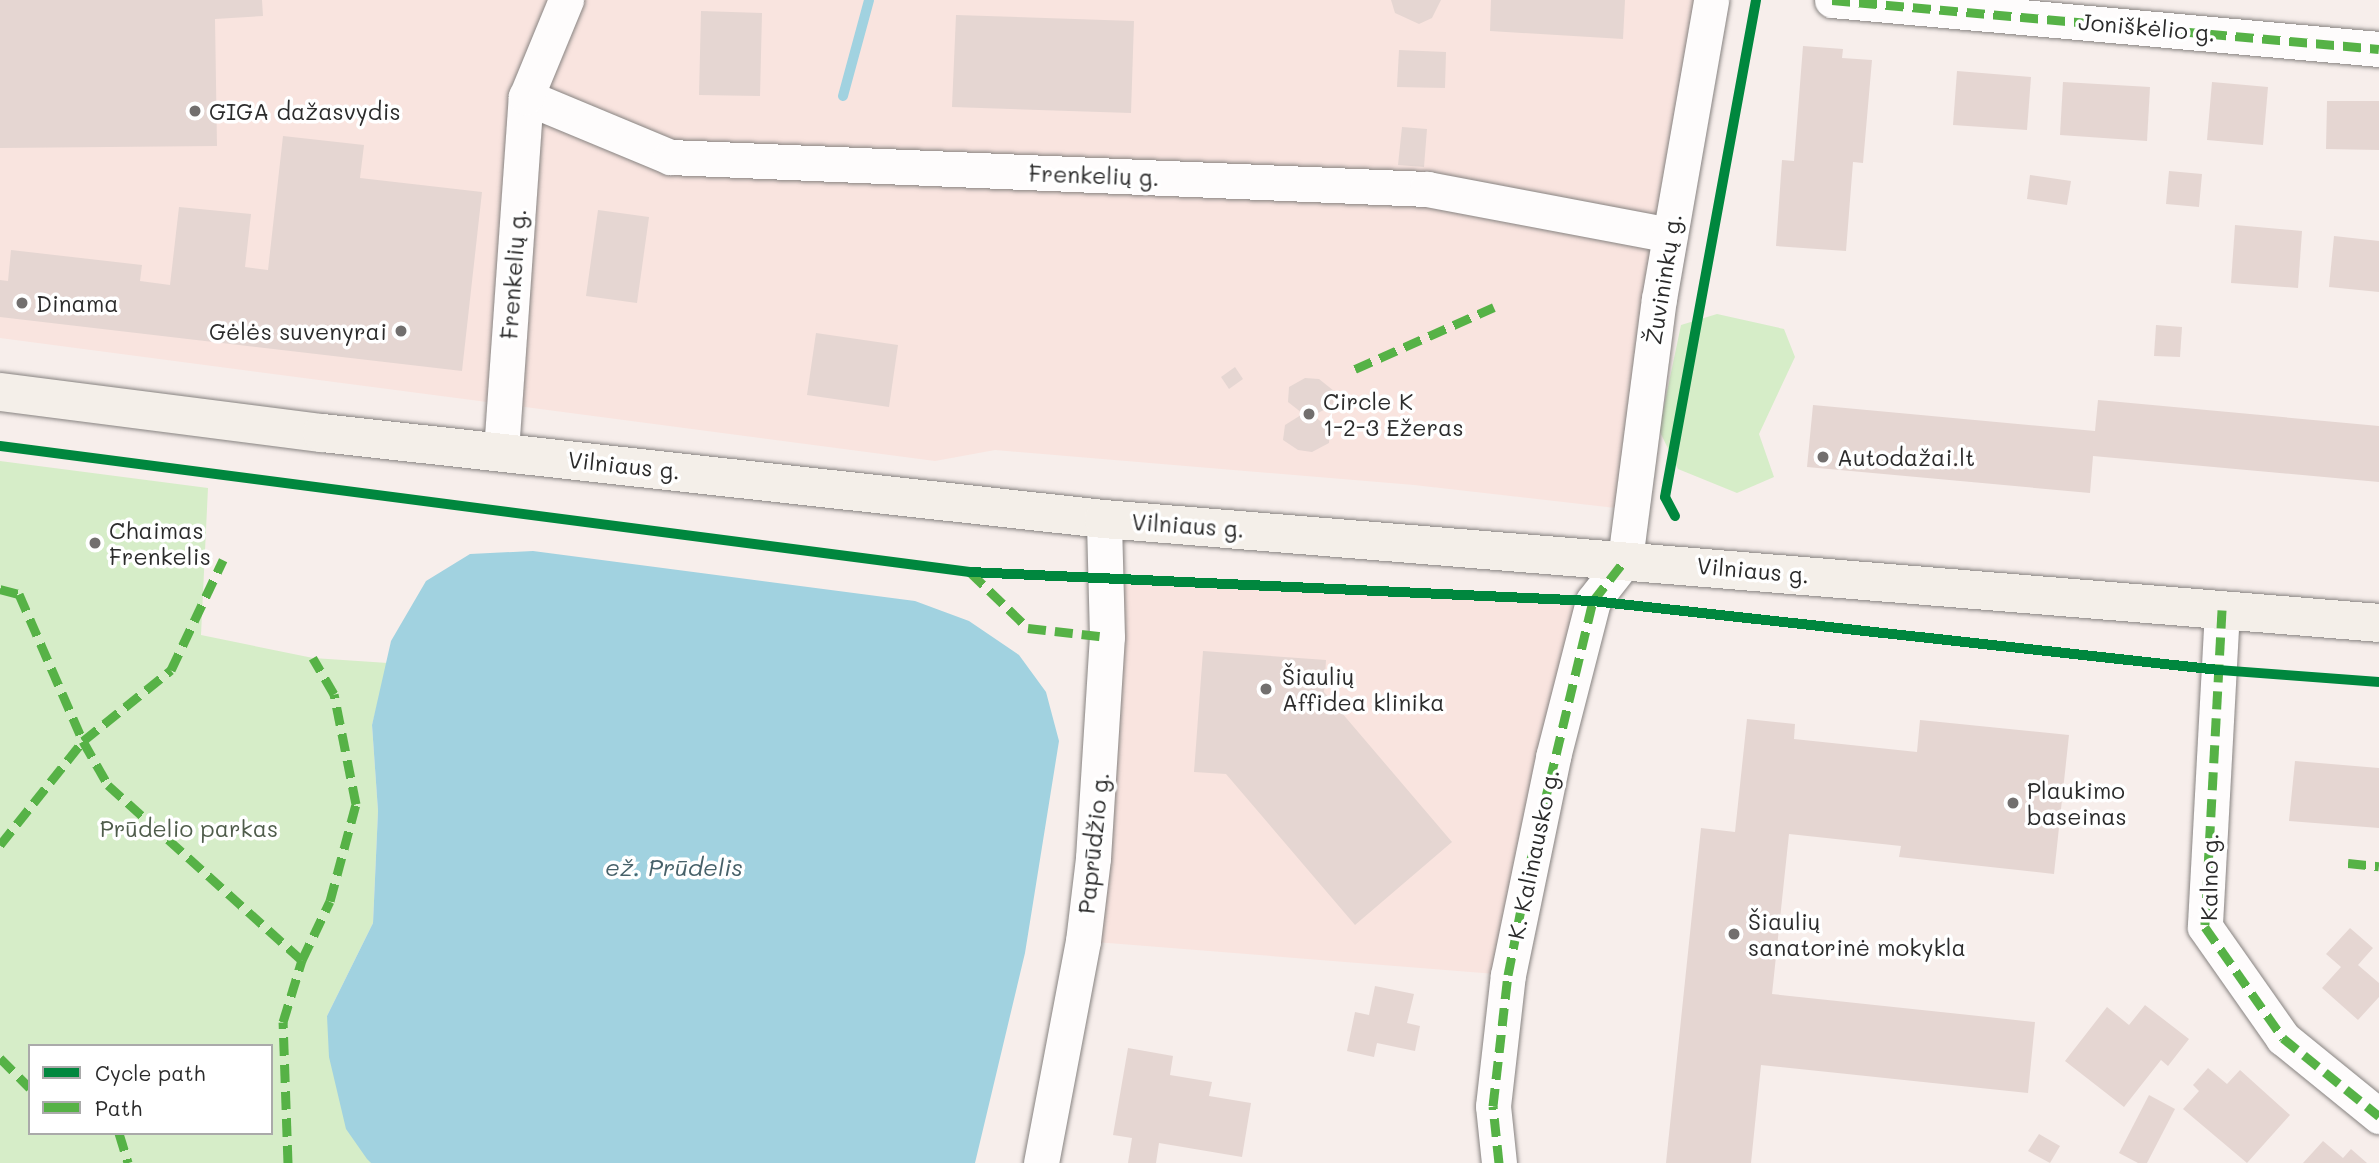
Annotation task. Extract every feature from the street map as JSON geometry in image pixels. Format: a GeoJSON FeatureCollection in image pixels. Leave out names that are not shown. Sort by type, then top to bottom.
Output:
{"type":"FeatureCollection","features":[{"type":"Feature","properties":{"kind":"highway","name":"Vilniaus g."},"geometry":{"type":"LineString","coordinates":[[0,392],[1104,519],[2379,623]]}},
{"type":"Feature","properties":{"kind":"street","name":"Frenkelių g."},"geometry":{"type":"LineString","coordinates":[[500,451],[526,97],[566,0]]}},
{"type":"Feature","properties":{"kind":"street","name":"Žuvininkų g."},"geometry":{"type":"LineString","coordinates":[[1625,560],[1670,235],[1712,0]]}},
{"type":"Feature","properties":{"kind":"street","name":"Joniškėlio g."},"geometry":{"type":"LineString","coordinates":[[1832,0],[2379,49]]}},
{"type":"Feature","properties":{"kind":"street","name":"Frenkelių g."},"geometry":{"type":"LineString","coordinates":[[526,97],[670,157],[1427,189],[1670,235]]}},
{"type":"Feature","properties":{"kind":"street","name":"Paprūdžio g."},"geometry":{"type":"LineString","coordinates":[[1041,1163],[1083,941],[1093,858],[1107,637],[1104,519]]}},
{"type":"Feature","properties":{"kind":"street","name":"K. Kalinausko g."},"geometry":{"type":"LineString","coordinates":[[1499,1163],[1493,1105],[1508,975],[1534,846],[1593,601],[1625,560]]}},
{"type":"Feature","properties":{"kind":"street","name":"Kalno g."},"geometry":{"type":"LineString","coordinates":[[2222,610],[2205,927],[2283,1038],[2379,1116]]}},
{"type":"Feature","properties":{"kind":"shaded area"},"geometry":{"type":"Polygon","coordinates":[[[0,0],[1711,0],[1633,510],[1414,485],[995,450],[935,461],[0,338],[0,0]]]}},
{"type":"Feature","properties":{"kind":"shaded area"},"geometry":{"type":"Polygon","coordinates":[[[1107,578],[1593,601],[1508,975],[1083,941],[1107,578]]]}},
{"type":"Feature","properties":{"kind":"green space"},"geometry":{"type":"Polygon","coordinates":[[[1717,314],[1784,329],[1795,357],[1759,434],[1774,477],[1737,493],[1678,469],[1659,430],[1681,325],[1717,314]]]}},
{"type":"Feature","properties":{"kind":"green space","name":"Prūdelio parkas"},"geometry":{"type":"Polygon","coordinates":[[[0,461],[208,488],[201,635],[313,658],[388,663],[372,725],[378,811],[373,923],[327,1016],[371,1163],[0,1163],[0,461]]]}},
{"type":"Feature","properties":{"kind":"water","name":"ež. Prūdelis"},"geometry":{"type":"Polygon","coordinates":[[[533,551],[915,601],[969,621],[1019,655],[1046,692],[1059,741],[1025,953],[975,1163],[371,1163],[367,1159],[346,1129],[329,1057],[327,1016],[373,923],[378,811],[372,725],[391,641],[426,581],[470,554],[533,551]]]}},
{"type":"Feature","properties":{"kind":"building"},"geometry":{"type":"Polygon","coordinates":[[[0,0],[262,0],[263,16],[215,19],[217,146],[0,148],[0,0]]]}},
{"type":"Feature","properties":{"kind":"building"},"geometry":{"type":"Polygon","coordinates":[[[1391,0],[1441,0],[1432,18],[1419,24],[1395,13],[1391,0]]]}},
{"type":"Feature","properties":{"kind":"building"},"geometry":{"type":"Polygon","coordinates":[[[1491,0],[1625,0],[1623,39],[1490,31],[1491,0]]]}},
{"type":"Feature","properties":{"kind":"building"},"geometry":{"type":"Polygon","coordinates":[[[701,11],[762,13],[760,96],[699,95],[701,11]]]}},
{"type":"Feature","properties":{"kind":"building"},"geometry":{"type":"Polygon","coordinates":[[[956,15],[1134,21],[1131,113],[952,107],[956,15]]]}},
{"type":"Feature","properties":{"kind":"building"},"geometry":{"type":"Polygon","coordinates":[[[1803,46],[1843,49],[1842,58],[1872,60],[1863,163],[1853,162],[1846,251],[1776,246],[1782,160],[1794,161],[1803,46]]]}},
{"type":"Feature","properties":{"kind":"building"},"geometry":{"type":"Polygon","coordinates":[[[1399,50],[1446,52],[1445,88],[1397,87],[1399,50]]]}},
{"type":"Feature","properties":{"kind":"building"},"geometry":{"type":"Polygon","coordinates":[[[1957,71],[2031,77],[2027,130],[1953,125],[1957,71]]]}},
{"type":"Feature","properties":{"kind":"building"},"geometry":{"type":"Polygon","coordinates":[[[2063,82],[2150,87],[2147,141],[2060,135],[2063,82]]]}},
{"type":"Feature","properties":{"kind":"building"},"geometry":{"type":"Polygon","coordinates":[[[2212,82],[2268,87],[2263,145],[2207,140],[2212,82]]]}},
{"type":"Feature","properties":{"kind":"building"},"geometry":{"type":"Polygon","coordinates":[[[2327,101],[2379,101],[2379,150],[2326,149],[2327,101]]]}},
{"type":"Feature","properties":{"kind":"building"},"geometry":{"type":"Polygon","coordinates":[[[1402,127],[1427,129],[1424,167],[1398,165],[1402,127]]]}},
{"type":"Feature","properties":{"kind":"building"},"geometry":{"type":"Polygon","coordinates":[[[283,136],[364,145],[360,178],[482,192],[462,371],[0,317],[0,280],[8,281],[11,250],[142,265],[140,281],[170,285],[179,207],[251,214],[245,267],[268,270],[283,136]]]}},
{"type":"Feature","properties":{"kind":"building"},"geometry":{"type":"Polygon","coordinates":[[[2169,171],[2202,174],[2199,207],[2166,204],[2169,171]]]}},
{"type":"Feature","properties":{"kind":"building"},"geometry":{"type":"Polygon","coordinates":[[[2030,175],[2071,181],[2067,205],[2027,199],[2030,175]]]}},
{"type":"Feature","properties":{"kind":"building"},"geometry":{"type":"Polygon","coordinates":[[[598,210],[649,217],[637,303],[586,296],[598,210]]]}},
{"type":"Feature","properties":{"kind":"building"},"geometry":{"type":"Polygon","coordinates":[[[2235,225],[2302,231],[2298,288],[2231,283],[2235,225]]]}},
{"type":"Feature","properties":{"kind":"building"},"geometry":{"type":"Polygon","coordinates":[[[2334,236],[2379,241],[2379,292],[2329,287],[2334,236]]]}},
{"type":"Feature","properties":{"kind":"building"},"geometry":{"type":"Polygon","coordinates":[[[2156,325],[2182,327],[2180,357],[2154,356],[2156,325]]]}},
{"type":"Feature","properties":{"kind":"building"},"geometry":{"type":"Polygon","coordinates":[[[816,333],[898,345],[889,407],[807,395],[816,333]]]}},
{"type":"Feature","properties":{"kind":"building"},"geometry":{"type":"Polygon","coordinates":[[[1235,367],[1243,379],[1229,389],[1221,377],[1235,367]]]}},
{"type":"Feature","properties":{"kind":"building"},"geometry":{"type":"Polygon","coordinates":[[[1305,378],[1319,379],[1334,391],[1333,405],[1316,414],[1302,413],[1288,402],[1289,387],[1305,378]]]}},
{"type":"Feature","properties":{"kind":"building"},"geometry":{"type":"Polygon","coordinates":[[[2098,400],[2379,426],[2379,482],[2093,456],[2090,493],[1807,467],[1813,405],[2095,431],[2098,400]]]}},
{"type":"Feature","properties":{"kind":"building"},"geometry":{"type":"Polygon","coordinates":[[[1301,415],[1315,417],[1330,428],[1329,443],[1312,452],[1298,450],[1283,440],[1285,425],[1301,415]]]}},
{"type":"Feature","properties":{"kind":"building"},"geometry":{"type":"Polygon","coordinates":[[[1203,651],[1326,660],[1324,692],[1452,842],[1355,925],[1226,774],[1194,772],[1203,651]]]}},
{"type":"Feature","properties":{"kind":"building","name":"Šiaulių sanatorinė mokykla"},"geometry":{"type":"Polygon","coordinates":[[[1747,719],[1795,724],[1794,739],[1917,752],[1920,720],[2069,735],[2054,874],[1899,857],[1901,846],[1789,834],[1772,994],[2035,1022],[2028,1093],[1761,1065],[1751,1163],[1666,1163],[1701,828],[1735,832],[1747,719]]]}},
{"type":"Feature","properties":{"kind":"building"},"geometry":{"type":"Polygon","coordinates":[[[2295,761],[2379,768],[2379,828],[2289,821],[2295,761]]]}},
{"type":"Feature","properties":{"kind":"building"},"geometry":{"type":"Polygon","coordinates":[[[2350,928],[2373,948],[2358,965],[2379,983],[2379,997],[2358,1020],[2322,988],[2341,967],[2326,954],[2350,928]]]}},
{"type":"Feature","properties":{"kind":"building"},"geometry":{"type":"Polygon","coordinates":[[[1375,986],[1414,994],[1407,1023],[1420,1026],[1415,1051],[1377,1043],[1374,1057],[1347,1051],[1355,1012],[1369,1015],[1375,986]]]}},
{"type":"Feature","properties":{"kind":"building"},"geometry":{"type":"Polygon","coordinates":[[[2145,1005],[2189,1039],[2168,1066],[2161,1060],[2124,1107],[2065,1061],[2107,1007],[2129,1025],[2145,1005]]]}},
{"type":"Feature","properties":{"kind":"building"},"geometry":{"type":"Polygon","coordinates":[[[1128,1048],[1173,1056],[1170,1075],[1212,1082],[1209,1096],[1251,1103],[1242,1157],[1159,1143],[1156,1163],[1128,1163],[1132,1138],[1113,1135],[1128,1048]]]}},
{"type":"Feature","properties":{"kind":"building"},"geometry":{"type":"Polygon","coordinates":[[[2208,1068],[2227,1084],[2240,1070],[2290,1115],[2247,1163],[2183,1109],[2199,1091],[2193,1085],[2208,1068]]]}},
{"type":"Feature","properties":{"kind":"building"},"geometry":{"type":"Polygon","coordinates":[[[2149,1095],[2175,1109],[2147,1163],[2138,1163],[2119,1153],[2149,1095]]]}},
{"type":"Feature","properties":{"kind":"building"},"geometry":{"type":"Polygon","coordinates":[[[2039,1134],[2060,1146],[2050,1163],[2028,1151],[2039,1134]]]}},
{"type":"Feature","properties":{"kind":"building"},"geometry":{"type":"Polygon","coordinates":[[[2323,1141],[2343,1158],[2351,1149],[2367,1163],[2303,1163],[2323,1141]]]}},
{"type":"Feature","properties":{"kind":"waterway"},"geometry":{"type":"LineString","coordinates":[[843,96],[869,0]]}},
{"type":"Feature","properties":{"kind":"marked path"},"geometry":{"type":"LineString","coordinates":[[1832,0],[2379,49]]}},
{"type":"Feature","properties":{"kind":"marked path"},"geometry":{"type":"LineString","coordinates":[[1355,369],[1494,307]]}},
{"type":"Feature","properties":{"kind":"marked path"},"geometry":{"type":"LineString","coordinates":[[0,845],[83,741],[171,670],[223,560]]}},
{"type":"Feature","properties":{"kind":"marked path"},"geometry":{"type":"LineString","coordinates":[[1499,1163],[1493,1106],[1508,975],[1531,859],[1593,601],[1625,560]]}},
{"type":"Feature","properties":{"kind":"marked path"},"geometry":{"type":"LineString","coordinates":[[970,572],[1028,628],[1107,637]]}},
{"type":"Feature","properties":{"kind":"marked path"},"geometry":{"type":"LineString","coordinates":[[0,589],[19,594],[83,741],[108,785],[302,960]]}},
{"type":"Feature","properties":{"kind":"marked path"},"geometry":{"type":"LineString","coordinates":[[2222,610],[2205,927],[2283,1038],[2379,1116]]}},
{"type":"Feature","properties":{"kind":"marked path"},"geometry":{"type":"LineString","coordinates":[[288,1163],[283,1022],[302,960],[330,901],[356,804],[334,694],[313,658]]}},
{"type":"Feature","properties":{"kind":"marked path"},"geometry":{"type":"LineString","coordinates":[[2348,863],[2379,866]]}},
{"type":"Feature","properties":{"kind":"marked path"},"geometry":{"type":"LineString","coordinates":[[0,1058],[28,1086]]}},
{"type":"Feature","properties":{"kind":"marked path"},"geometry":{"type":"LineString","coordinates":[[120,1135],[128,1163]]}},
{"type":"Feature","properties":{"kind":"cycle path"},"geometry":{"type":"LineString","coordinates":[[1675,516],[1665,497],[1756,0]]}},
{"type":"Feature","properties":{"kind":"cycle path"},"geometry":{"type":"LineString","coordinates":[[0,446],[970,572],[1593,601],[2219,670],[2379,682]]}},
{"type":"Feature","properties":{"kind":"place","name":"GIGA dažasvydis"},"geometry":{"type":"Point","coordinates":[195,111]}},
{"type":"Feature","properties":{"kind":"place","name":"Dinama"},"geometry":{"type":"Point","coordinates":[22,303]}},
{"type":"Feature","properties":{"kind":"place","name":"Gėlės suvenyrai"},"geometry":{"type":"Point","coordinates":[401,331]}},
{"type":"Feature","properties":{"kind":"place","name":"Circle K 1-2-3 Ežeras"},"geometry":{"type":"Point","coordinates":[1309,414]}},
{"type":"Feature","properties":{"kind":"place","name":"Autodažai.lt"},"geometry":{"type":"Point","coordinates":[1823,457]}},
{"type":"Feature","properties":{"kind":"place","name":"Chaimas Frenkelis"},"geometry":{"type":"Point","coordinates":[95,543]}},
{"type":"Feature","properties":{"kind":"place","name":"Šiaulių Affidea klinika"},"geometry":{"type":"Point","coordinates":[1266,689]}},
{"type":"Feature","properties":{"kind":"place","name":"Plaukimo baseinas"},"geometry":{"type":"Point","coordinates":[2013,803]}},
{"type":"Feature","properties":{"kind":"place","name":"Šiaulių sanatorinė mokykla"},"geometry":{"type":"Point","coordinates":[1734,934]}}]}
